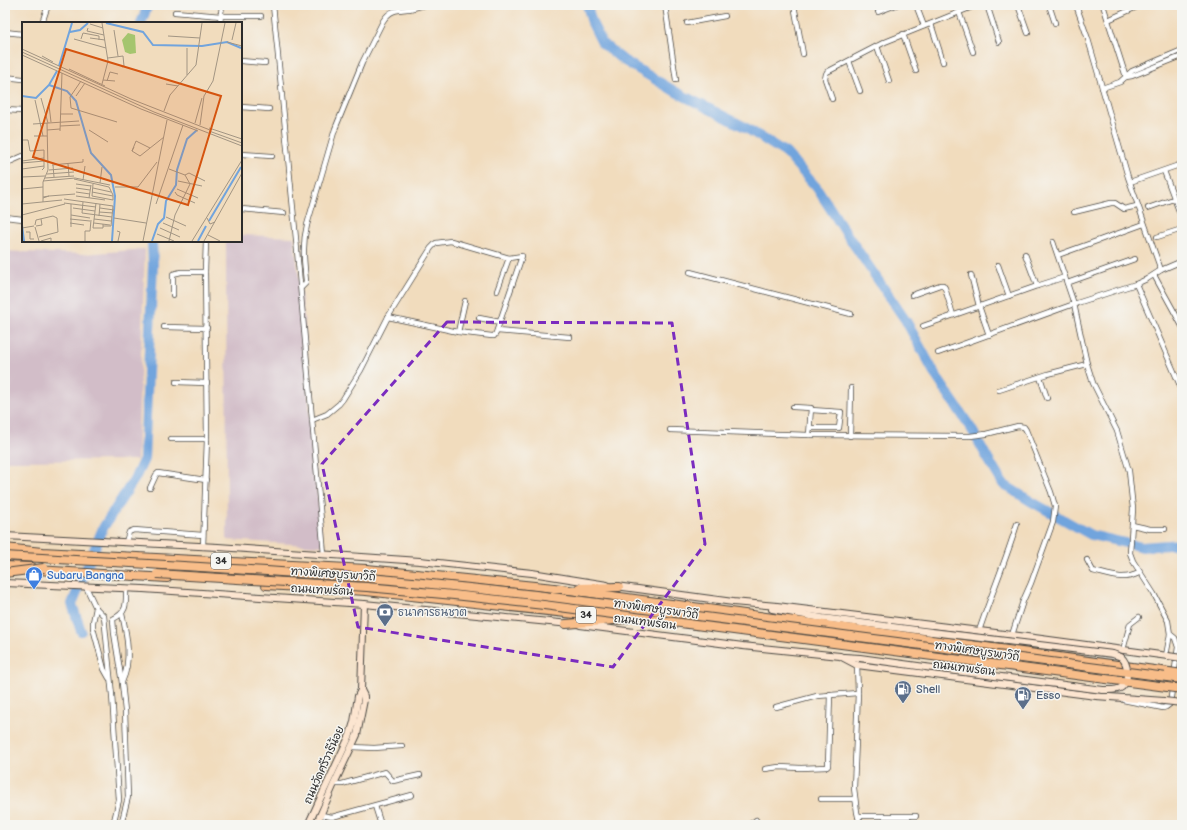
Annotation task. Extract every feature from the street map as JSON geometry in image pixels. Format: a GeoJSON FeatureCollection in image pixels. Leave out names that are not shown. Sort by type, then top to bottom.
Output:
{"type":"FeatureCollection","features":[{"type":"Feature","properties":{"kind":"highway"},"geometry":{"type":"LineString","coordinates":[[5,549],[45,558]]}},
{"type":"Feature","properties":{"kind":"highway","name":"ถนนเทพรัตน"},"geometry":{"type":"LineString","coordinates":[[5,549],[367,569],[554,588],[1182,674]]}},
{"type":"Feature","properties":{"kind":"highway","name":"ทางพิเศษบูรพาวิถี"},"geometry":{"type":"LineString","coordinates":[[5,556],[301,573],[380,579],[544,596],[1182,680]]}},
{"type":"Feature","properties":{"kind":"highway","name":"ถนนเทพรัตน"},"geometry":{"type":"LineString","coordinates":[[5,567],[366,591],[626,619],[1182,691]]}},
{"type":"Feature","properties":{"kind":"highway","name":"ทางพิเศษบูรพาวิถี"},"geometry":{"type":"LineString","coordinates":[[5,567],[264,580],[454,595],[552,606],[1182,691]]}},
{"type":"Feature","properties":{"kind":"highway"},"geometry":{"type":"LineString","coordinates":[[5,573],[44,568]]}},
{"type":"Feature","properties":{"kind":"highway"},"geometry":{"type":"LineString","coordinates":[[554,588],[619,587]]}},
{"type":"Feature","properties":{"kind":"highway"},"geometry":{"type":"LineString","coordinates":[[566,624],[626,619]]}},
{"type":"Feature","properties":{"kind":"main road","name":"34"},"geometry":{"type":"LineString","coordinates":[[5,536],[126,542],[420,561],[532,573],[619,587],[733,602],[1012,635],[1182,658]]}},
{"type":"Feature","properties":{"kind":"main road","name":"ถนนเทพรัตน"},"geometry":{"type":"LineString","coordinates":[[5,583],[126,588],[364,604],[566,624],[743,646],[840,656],[858,665],[1112,698],[1136,698],[1182,703]]}},
{"type":"Feature","properties":{"kind":"main road"},"geometry":{"type":"LineString","coordinates":[[733,602],[822,618],[1113,654],[1121,657],[1126,665],[1128,676],[1123,687],[1116,690],[1103,690],[840,656]]}},
{"type":"Feature","properties":{"kind":"main road","name":"ถนนวัดศรีวารีน้อย"},"geometry":{"type":"LineString","coordinates":[[308,825],[350,735],[354,722],[358,696],[361,690],[364,604]]}},
{"type":"Feature","properties":{"kind":"main road","name":"ถนนวัดศรีวารีน้อย"},"geometry":{"type":"LineString","coordinates":[[316,825],[357,735],[364,696],[361,690]]}},
{"type":"Feature","properties":{"kind":"street"},"geometry":{"type":"LineString","coordinates":[[42,22],[48,5]]}},
{"type":"Feature","properties":{"kind":"street"},"geometry":{"type":"LineString","coordinates":[[220,22],[222,5]]}},
{"type":"Feature","properties":{"kind":"street"},"geometry":{"type":"LineString","coordinates":[[273,5],[301,288],[324,554]]}},
{"type":"Feature","properties":{"kind":"street"},"geometry":{"type":"LineString","coordinates":[[301,288],[306,281],[303,250],[307,225],[335,129],[362,63],[382,21],[386,16],[398,9],[408,9],[425,5]]}},
{"type":"Feature","properties":{"kind":"street"},"geometry":{"type":"LineString","coordinates":[[665,5],[676,80]]}},
{"type":"Feature","properties":{"kind":"street"},"geometry":{"type":"LineString","coordinates":[[794,5],[803,54]]}},
{"type":"Feature","properties":{"kind":"street"},"geometry":{"type":"LineString","coordinates":[[878,12],[896,5]]}},
{"type":"Feature","properties":{"kind":"street"},"geometry":{"type":"LineString","coordinates":[[916,5],[924,26]]}},
{"type":"Feature","properties":{"kind":"street"},"geometry":{"type":"LineString","coordinates":[[832,99],[825,79],[826,74],[876,46],[977,5]]}},
{"type":"Feature","properties":{"kind":"street"},"geometry":{"type":"LineString","coordinates":[[987,5],[999,42]]}},
{"type":"Feature","properties":{"kind":"street"},"geometry":{"type":"LineString","coordinates":[[1018,5],[1028,33]]}},
{"type":"Feature","properties":{"kind":"street"},"geometry":{"type":"LineString","coordinates":[[1049,5],[1055,23]]}},
{"type":"Feature","properties":{"kind":"street"},"geometry":{"type":"LineString","coordinates":[[1076,5],[1130,182],[1161,270]]}},
{"type":"Feature","properties":{"kind":"street"},"geometry":{"type":"LineString","coordinates":[[1102,5],[1126,77]]}},
{"type":"Feature","properties":{"kind":"street"},"geometry":{"type":"LineString","coordinates":[[1108,20],[1141,5]]}},
{"type":"Feature","properties":{"kind":"street"},"geometry":{"type":"LineString","coordinates":[[176,12],[221,16],[261,16]]}},
{"type":"Feature","properties":{"kind":"street"},"geometry":{"type":"LineString","coordinates":[[959,12],[973,52]]}},
{"type":"Feature","properties":{"kind":"street"},"geometry":{"type":"LineString","coordinates":[[687,23],[725,16]]}},
{"type":"Feature","properties":{"kind":"street"},"geometry":{"type":"LineString","coordinates":[[931,24],[943,62]]}},
{"type":"Feature","properties":{"kind":"street"},"geometry":{"type":"LineString","coordinates":[[5,32],[22,34]]}},
{"type":"Feature","properties":{"kind":"street"},"geometry":{"type":"LineString","coordinates":[[903,34],[916,71]]}},
{"type":"Feature","properties":{"kind":"street"},"geometry":{"type":"LineString","coordinates":[[876,46],[889,81]]}},
{"type":"Feature","properties":{"kind":"street"},"geometry":{"type":"LineString","coordinates":[[1102,88],[1120,82],[1132,71],[1182,50]]}},
{"type":"Feature","properties":{"kind":"street"},"geometry":{"type":"LineString","coordinates":[[1126,77],[1182,56]]}},
{"type":"Feature","properties":{"kind":"street"},"geometry":{"type":"LineString","coordinates":[[242,61],[265,63]]}},
{"type":"Feature","properties":{"kind":"street"},"geometry":{"type":"LineString","coordinates":[[849,61],[860,91]]}},
{"type":"Feature","properties":{"kind":"street"},"geometry":{"type":"LineString","coordinates":[[5,77],[22,79]]}},
{"type":"Feature","properties":{"kind":"street"},"geometry":{"type":"LineString","coordinates":[[242,107],[269,109]]}},
{"type":"Feature","properties":{"kind":"street"},"geometry":{"type":"LineString","coordinates":[[5,110],[22,111]]}},
{"type":"Feature","properties":{"kind":"street"},"geometry":{"type":"LineString","coordinates":[[242,154],[272,156]]}},
{"type":"Feature","properties":{"kind":"street"},"geometry":{"type":"LineString","coordinates":[[5,164],[22,156]]}},
{"type":"Feature","properties":{"kind":"street"},"geometry":{"type":"LineString","coordinates":[[1130,182],[1182,164]]}},
{"type":"Feature","properties":{"kind":"street"},"geometry":{"type":"LineString","coordinates":[[1164,170],[1182,219]]}},
{"type":"Feature","properties":{"kind":"street"},"geometry":{"type":"LineString","coordinates":[[1148,208],[1182,196]]}},
{"type":"Feature","properties":{"kind":"street"},"geometry":{"type":"LineString","coordinates":[[1074,212],[1111,203],[1115,203],[1124,209],[1138,206]]}},
{"type":"Feature","properties":{"kind":"street"},"geometry":{"type":"LineString","coordinates":[[242,209],[284,213]]}},
{"type":"Feature","properties":{"kind":"street"},"geometry":{"type":"LineString","coordinates":[[5,217],[22,219]]}},
{"type":"Feature","properties":{"kind":"street"},"geometry":{"type":"LineString","coordinates":[[1058,255],[1144,224]]}},
{"type":"Feature","properties":{"kind":"street"},"geometry":{"type":"LineString","coordinates":[[1157,237],[1182,229]]}},
{"type":"Feature","properties":{"kind":"street"},"geometry":{"type":"LineString","coordinates":[[312,420],[327,414],[343,399],[361,370],[388,317],[431,248],[436,244],[451,241],[509,258],[522,256],[494,336],[458,332],[388,317]]}},
{"type":"Feature","properties":{"kind":"street"},"geometry":{"type":"LineString","coordinates":[[203,547],[208,439],[205,272],[206,242]]}},
{"type":"Feature","properties":{"kind":"street"},"geometry":{"type":"LineString","coordinates":[[1053,242],[1074,304],[1087,364],[1093,383],[1116,427],[1119,437],[1130,477],[1133,504],[1130,553],[1139,573],[1154,594],[1168,621],[1170,634],[1167,656]]}},
{"type":"Feature","properties":{"kind":"street"},"geometry":{"type":"LineString","coordinates":[[1025,254],[1038,286]]}},
{"type":"Feature","properties":{"kind":"street"},"geometry":{"type":"LineString","coordinates":[[497,291],[509,258]]}},
{"type":"Feature","properties":{"kind":"street"},"geometry":{"type":"LineString","coordinates":[[1067,283],[1135,259]]}},
{"type":"Feature","properties":{"kind":"street"},"geometry":{"type":"LineString","coordinates":[[938,353],[1074,304],[1136,284],[1161,270],[1182,261]]}},
{"type":"Feature","properties":{"kind":"street"},"geometry":{"type":"LineString","coordinates":[[998,265],[1009,296]]}},
{"type":"Feature","properties":{"kind":"street"},"geometry":{"type":"LineString","coordinates":[[173,296],[173,274],[181,272],[205,272]]}},
{"type":"Feature","properties":{"kind":"street"},"geometry":{"type":"LineString","coordinates":[[690,272],[851,314]]}},
{"type":"Feature","properties":{"kind":"street"},"geometry":{"type":"LineString","coordinates":[[971,275],[979,306],[989,335]]}},
{"type":"Feature","properties":{"kind":"street"},"geometry":{"type":"LineString","coordinates":[[1154,275],[1182,326]]}},
{"type":"Feature","properties":{"kind":"street"},"geometry":{"type":"LineString","coordinates":[[923,326],[1065,277]]}},
{"type":"Feature","properties":{"kind":"street"},"geometry":{"type":"LineString","coordinates":[[1136,284],[1181,387]]}},
{"type":"Feature","properties":{"kind":"street"},"geometry":{"type":"LineString","coordinates":[[912,295],[943,285],[953,315]]}},
{"type":"Feature","properties":{"kind":"street"},"geometry":{"type":"LineString","coordinates":[[458,332],[465,300]]}},
{"type":"Feature","properties":{"kind":"street"},"geometry":{"type":"LineString","coordinates":[[479,318],[500,322]]}},
{"type":"Feature","properties":{"kind":"street"},"geometry":{"type":"LineString","coordinates":[[164,327],[206,328]]}},
{"type":"Feature","properties":{"kind":"street"},"geometry":{"type":"LineString","coordinates":[[497,331],[570,337]]}},
{"type":"Feature","properties":{"kind":"street"},"geometry":{"type":"LineString","coordinates":[[999,390],[1087,364]]}},
{"type":"Feature","properties":{"kind":"street"},"geometry":{"type":"LineString","coordinates":[[1040,377],[1047,398]]}},
{"type":"Feature","properties":{"kind":"street"},"geometry":{"type":"LineString","coordinates":[[176,382],[207,383]]}},
{"type":"Feature","properties":{"kind":"street"},"geometry":{"type":"LineString","coordinates":[[850,436],[851,388]]}},
{"type":"Feature","properties":{"kind":"street"},"geometry":{"type":"LineString","coordinates":[[793,407],[841,412],[839,428],[810,428]]}},
{"type":"Feature","properties":{"kind":"street"},"geometry":{"type":"LineString","coordinates":[[809,435],[811,410]]}},
{"type":"Feature","properties":{"kind":"street"},"geometry":{"type":"LineString","coordinates":[[670,430],[850,436],[970,436],[986,434],[1018,426],[1024,427],[1051,492],[1055,506],[1053,522],[1023,601],[1012,635]]}},
{"type":"Feature","properties":{"kind":"street"},"geometry":{"type":"LineString","coordinates":[[171,439],[208,439]]}},
{"type":"Feature","properties":{"kind":"street"},"geometry":{"type":"LineString","coordinates":[[150,488],[156,475],[158,474],[206,480]]}},
{"type":"Feature","properties":{"kind":"street"},"geometry":{"type":"LineString","coordinates":[[979,631],[994,587],[1007,556],[1017,524]]}},
{"type":"Feature","properties":{"kind":"street"},"geometry":{"type":"LineString","coordinates":[[1132,525],[1150,529],[1165,529]]}},
{"type":"Feature","properties":{"kind":"street"},"geometry":{"type":"LineString","coordinates":[[126,542],[128,533],[134,530],[203,535]]}},
{"type":"Feature","properties":{"kind":"street"},"geometry":{"type":"LineString","coordinates":[[1087,560],[1093,571],[1124,577],[1134,576],[1139,573]]}},
{"type":"Feature","properties":{"kind":"street"},"geometry":{"type":"LineString","coordinates":[[86,587],[96,608],[104,616],[113,619],[122,614],[124,610],[126,604],[126,588]]}},
{"type":"Feature","properties":{"kind":"street"},"geometry":{"type":"LineString","coordinates":[[96,608],[93,628],[104,669],[110,679]]}},
{"type":"Feature","properties":{"kind":"street"},"geometry":{"type":"LineString","coordinates":[[122,614],[127,636],[128,650],[126,672],[122,683]]}},
{"type":"Feature","properties":{"kind":"street"},"geometry":{"type":"LineString","coordinates":[[104,616],[119,800],[113,825]]}},
{"type":"Feature","properties":{"kind":"street"},"geometry":{"type":"LineString","coordinates":[[1123,650],[1130,624],[1140,617]]}},
{"type":"Feature","properties":{"kind":"street"},"geometry":{"type":"LineString","coordinates":[[113,619],[125,711],[128,797],[121,825]]}},
{"type":"Feature","properties":{"kind":"street"},"geometry":{"type":"LineString","coordinates":[[1112,698],[1164,708],[1169,706],[1178,647],[1175,638],[1170,634]]}},
{"type":"Feature","properties":{"kind":"street"},"geometry":{"type":"LineString","coordinates":[[858,665],[854,788],[860,825]]}},
{"type":"Feature","properties":{"kind":"street"},"geometry":{"type":"LineString","coordinates":[[776,707],[808,698],[830,694],[858,693]]}},
{"type":"Feature","properties":{"kind":"street"},"geometry":{"type":"LineString","coordinates":[[765,769],[779,767],[807,768],[828,766],[830,694]]}},
{"type":"Feature","properties":{"kind":"street"},"geometry":{"type":"LineString","coordinates":[[352,747],[374,748],[402,746]]}},
{"type":"Feature","properties":{"kind":"street"},"geometry":{"type":"LineString","coordinates":[[117,765],[127,764]]}},
{"type":"Feature","properties":{"kind":"street"},"geometry":{"type":"LineString","coordinates":[[334,784],[342,784],[385,772],[393,781],[420,775]]}},
{"type":"Feature","properties":{"kind":"street"},"geometry":{"type":"LineString","coordinates":[[321,815],[332,817],[412,796]]}},
{"type":"Feature","properties":{"kind":"street"},"geometry":{"type":"LineString","coordinates":[[821,799],[855,799]]}},
{"type":"Feature","properties":{"kind":"street"},"geometry":{"type":"LineString","coordinates":[[375,806],[380,825]]}},
{"type":"Feature","properties":{"kind":"street"},"geometry":{"type":"LineString","coordinates":[[858,816],[916,816]]}},
{"type":"Feature","properties":{"kind":"street"},"geometry":{"type":"LineString","coordinates":[[749,825],[756,820]]}},
{"type":"Feature","properties":{"kind":"highlighted area"},"geometry":{"type":"Polygon","coordinates":[[[447,322],[672,323],[705,544],[613,667],[358,627],[322,464],[447,322]]]}},
{"type":"Feature","properties":{"kind":"shaded area"},"geometry":{"type":"Polygon","coordinates":[[[242,235],[294,237],[305,326],[310,420],[323,546],[227,540],[226,242],[242,242],[242,235]]]}},
{"type":"Feature","properties":{"kind":"shaded area"},"geometry":{"type":"Polygon","coordinates":[[[145,249],[137,460],[5,461],[5,251],[85,254],[145,249]]]}},
{"type":"Feature","properties":{"kind":"waterway"},"geometry":{"type":"LineString","coordinates":[[141,22],[148,5]]}},
{"type":"Feature","properties":{"kind":"waterway"},"geometry":{"type":"LineString","coordinates":[[587,5],[592,23],[602,43],[623,60],[676,92],[743,126],[786,153],[817,188],[906,321],[936,376],[971,428],[1003,484],[1091,535],[1142,547],[1182,544]]}},
{"type":"Feature","properties":{"kind":"waterway"},"geometry":{"type":"LineString","coordinates":[[81,631],[72,604],[103,528],[135,478],[144,459],[153,265],[152,242]]}},
{"type":"Feature","properties":{"kind":"place","name":"Subaru Bangna"},"geometry":{"type":"Point","coordinates":[34,590]}},
{"type":"Feature","properties":{"kind":"place","name":"ธนาคารธนชาต"},"geometry":{"type":"Point","coordinates":[385,627]}},
{"type":"Feature","properties":{"kind":"place","name":"Shell"},"geometry":{"type":"Point","coordinates":[903,704]}},
{"type":"Feature","properties":{"kind":"place","name":"Esso"},"geometry":{"type":"Point","coordinates":[1023,710]}}]}
